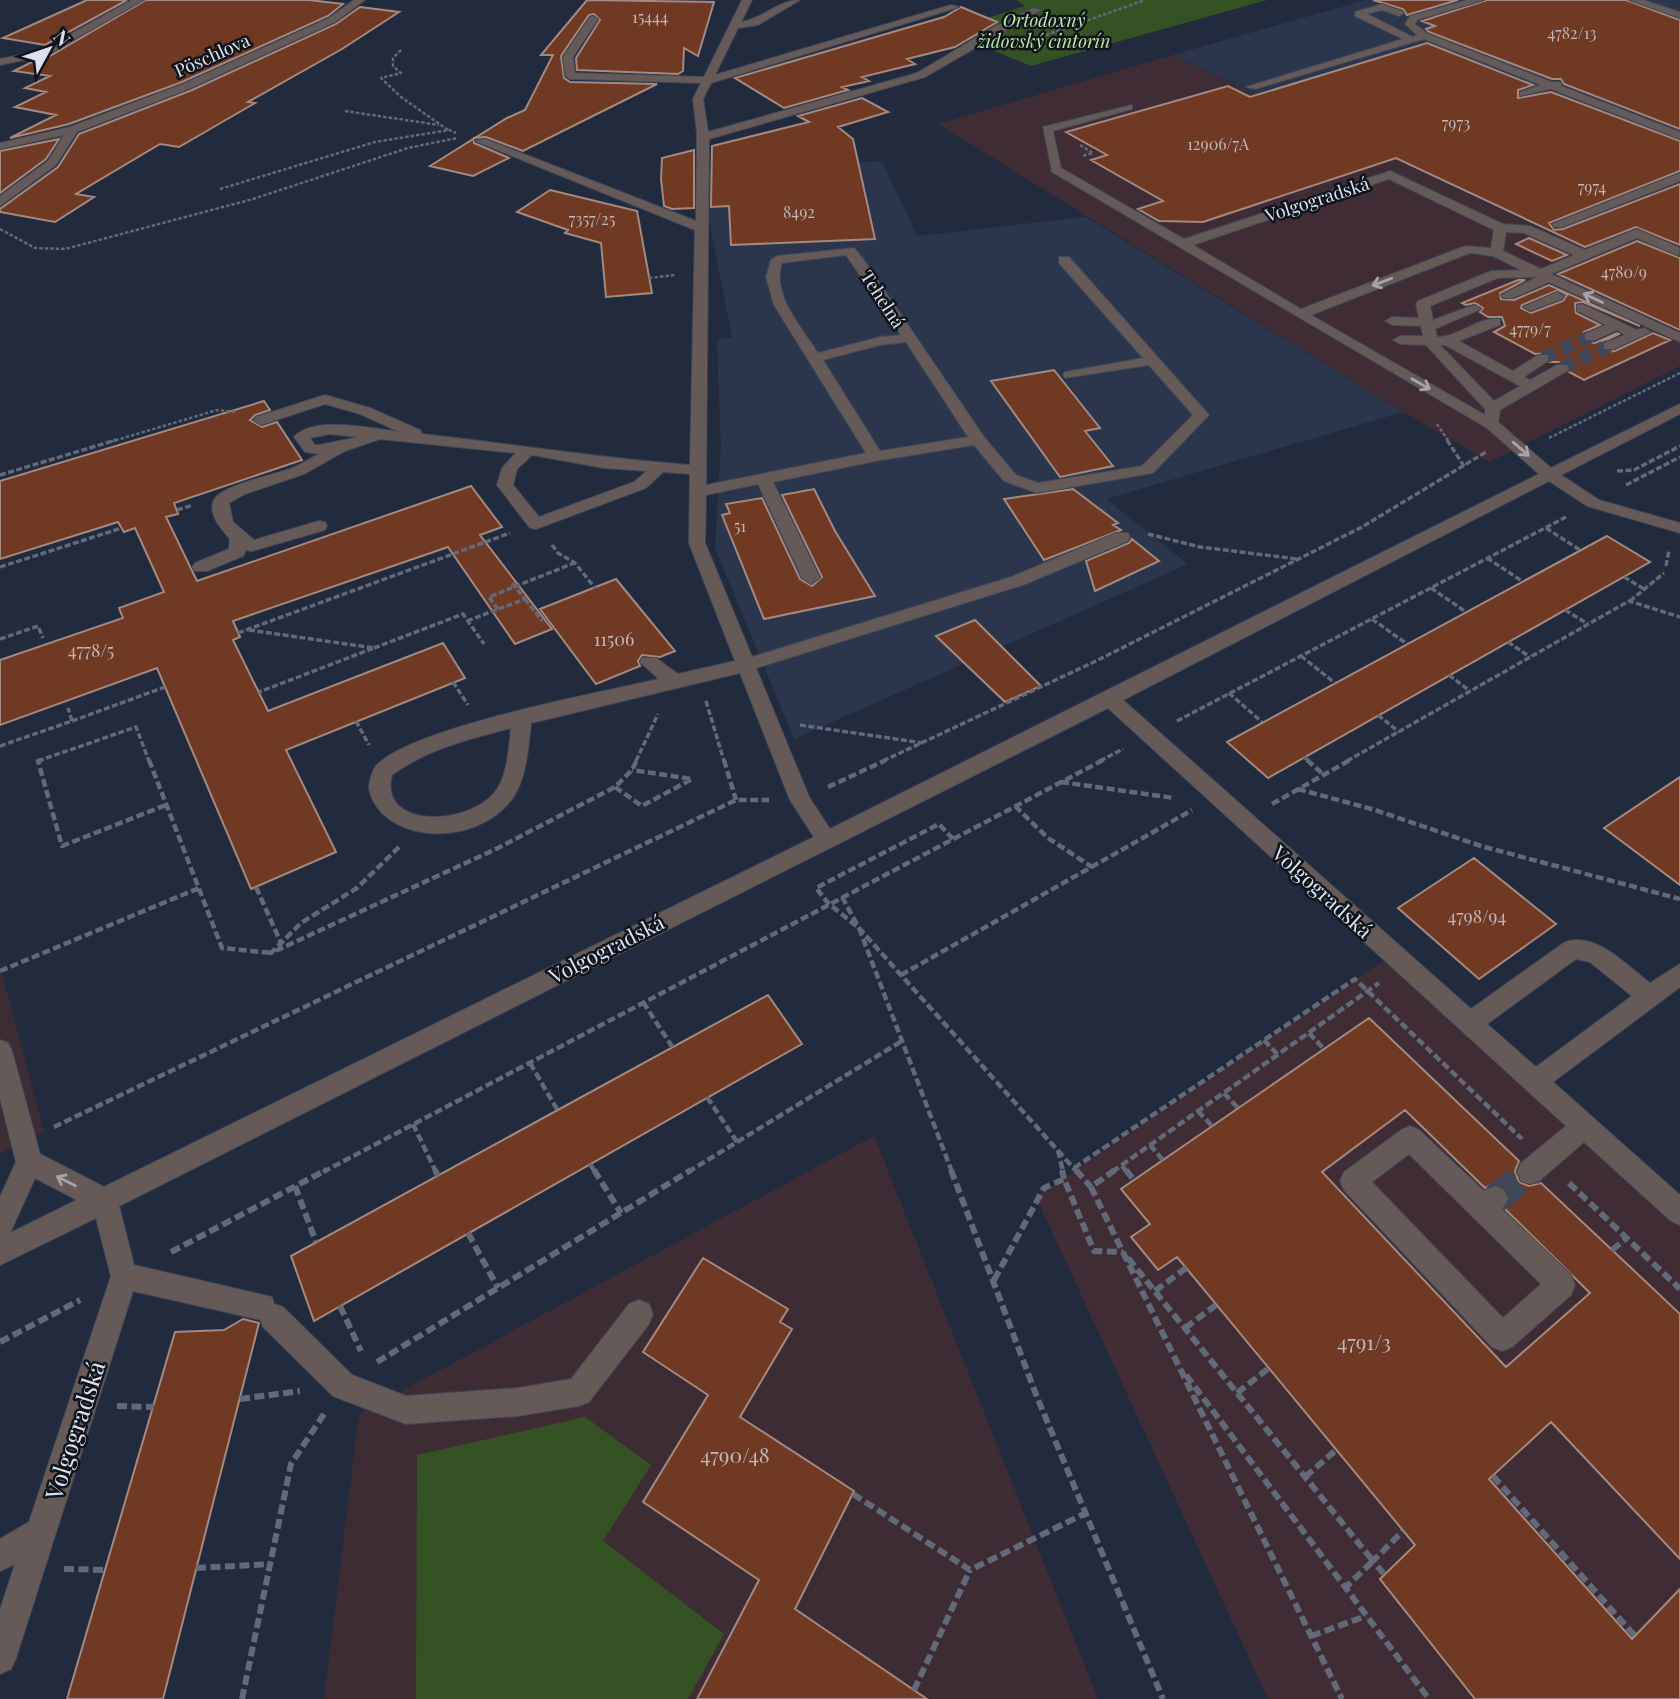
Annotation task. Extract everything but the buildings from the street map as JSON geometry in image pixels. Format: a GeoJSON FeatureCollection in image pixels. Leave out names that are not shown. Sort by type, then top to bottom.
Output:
{"type":"FeatureCollection","features":[{"type":"Feature","properties":{"kind":"street"},"geometry":{"type":"LineString","coordinates":[[0,62],[43,53],[139,0]]}},
{"type":"Feature","properties":{"kind":"street","name":"Pöschlova"},"geometry":{"type":"LineString","coordinates":[[0,146],[72,130],[235,65],[332,20],[360,0]]}},
{"type":"Feature","properties":{"kind":"street"},"geometry":{"type":"LineString","coordinates":[[747,0],[710,80],[698,99],[703,137],[697,543],[800,800],[826,839]]}},
{"type":"Feature","properties":{"kind":"street"},"geometry":{"type":"LineString","coordinates":[[736,24],[755,23],[795,0]]}},
{"type":"Feature","properties":{"kind":"street"},"geometry":{"type":"LineString","coordinates":[[1479,0],[1413,18],[1410,24],[1425,36],[1680,136]]}},
{"type":"Feature","properties":{"kind":"street"},"geometry":{"type":"LineString","coordinates":[[1634,0],[1680,15]]}},
{"type":"Feature","properties":{"kind":"street"},"geometry":{"type":"LineString","coordinates":[[593,19],[568,57],[570,76],[710,80],[954,7]]}},
{"type":"Feature","properties":{"kind":"street"},"geometry":{"type":"LineString","coordinates":[[703,137],[920,75],[1036,10],[1029,7],[1015,8]]}},
{"type":"Feature","properties":{"kind":"street"},"geometry":{"type":"LineString","coordinates":[[1399,13],[1382,7],[1358,14],[1412,40]]}},
{"type":"Feature","properties":{"kind":"street"},"geometry":{"type":"LineString","coordinates":[[1251,87],[1425,36]]}},
{"type":"Feature","properties":{"kind":"street"},"geometry":{"type":"LineString","coordinates":[[1524,94],[1572,79]]}},
{"type":"Feature","properties":{"kind":"street"},"geometry":{"type":"LineString","coordinates":[[1128,107],[1047,130],[1056,170],[1492,425],[1549,474],[1593,503],[1680,528]]}},
{"type":"Feature","properties":{"kind":"street"},"geometry":{"type":"LineString","coordinates":[[0,202],[52,163],[72,130]]}},
{"type":"Feature","properties":{"kind":"street"},"geometry":{"type":"LineString","coordinates":[[476,139],[701,228]]}},
{"type":"Feature","properties":{"kind":"street","name":"Volgogradská"},"geometry":{"type":"LineString","coordinates":[[1183,244],[1390,175],[1501,228],[1526,229],[1586,255]]}},
{"type":"Feature","properties":{"kind":"street"},"geometry":{"type":"LineString","coordinates":[[1558,224],[1680,177]]}},
{"type":"Feature","properties":{"kind":"street"},"geometry":{"type":"LineString","coordinates":[[1496,253],[1501,228]]}},
{"type":"Feature","properties":{"kind":"street"},"geometry":{"type":"LineString","coordinates":[[1508,295],[1586,255],[1637,233],[1679,252]]}},
{"type":"Feature","properties":{"kind":"street"},"geometry":{"type":"LineString","coordinates":[[1300,314],[1469,249],[1496,253],[1542,279],[1680,338]]}},
{"type":"Feature","properties":{"kind":"street","name":"Tehelná"},"geometry":{"type":"LineString","coordinates":[[876,457],[781,305],[772,282],[771,271],[777,260],[849,251],[858,260],[978,440],[1010,478],[1037,488],[1147,470],[1201,415],[1153,360]]}},
{"type":"Feature","properties":{"kind":"street"},"geometry":{"type":"LineString","coordinates":[[1064,260],[1153,360]]}},
{"type":"Feature","properties":{"kind":"street"},"geometry":{"type":"LineString","coordinates":[[1492,425],[1493,408],[1438,352],[1429,331],[1423,304],[1496,274],[1542,279],[1557,296],[1637,335]]}},
{"type":"Feature","properties":{"kind":"street"},"geometry":{"type":"LineString","coordinates":[[1530,307],[1557,296]]}},
{"type":"Feature","properties":{"kind":"street"},"geometry":{"type":"LineString","coordinates":[[1396,331],[1429,331],[1474,309]]}},
{"type":"Feature","properties":{"kind":"street"},"geometry":{"type":"LineString","coordinates":[[1577,330],[1604,318]]}},
{"type":"Feature","properties":{"kind":"street"},"geometry":{"type":"LineString","coordinates":[[1448,341],[1495,322]]}},
{"type":"Feature","properties":{"kind":"street"},"geometry":{"type":"LineString","coordinates":[[1590,337],[1618,325]]}},
{"type":"Feature","properties":{"kind":"street"},"geometry":{"type":"LineString","coordinates":[[1609,346],[1655,326]]}},
{"type":"Feature","properties":{"kind":"street"},"geometry":{"type":"LineString","coordinates":[[1429,331],[1517,375],[1530,386]]}},
{"type":"Feature","properties":{"kind":"street"},"geometry":{"type":"LineString","coordinates":[[814,358],[880,341],[909,338]]}},
{"type":"Feature","properties":{"kind":"street"},"geometry":{"type":"LineString","coordinates":[[1517,375],[1536,354]]}},
{"type":"Feature","properties":{"kind":"street"},"geometry":{"type":"LineString","coordinates":[[1070,375],[1153,360]]}},
{"type":"Feature","properties":{"kind":"street"},"geometry":{"type":"LineString","coordinates":[[1493,408],[1562,368]]}},
{"type":"Feature","properties":{"kind":"street"},"geometry":{"type":"LineString","coordinates":[[261,420],[325,399],[365,411],[430,439]]}},
{"type":"Feature","properties":{"kind":"street","name":"Volgogradská"},"geometry":{"type":"LineString","coordinates":[[0,1252],[1110,699],[1680,408]]}},
{"type":"Feature","properties":{"kind":"street"},"geometry":{"type":"LineString","coordinates":[[345,447],[310,449],[302,437],[308,433],[329,429],[528,450],[604,463],[697,470]]}},
{"type":"Feature","properties":{"kind":"street"},"geometry":{"type":"LineString","coordinates":[[242,546],[228,528],[220,507],[221,501],[239,491],[298,471],[345,447],[377,435]]}},
{"type":"Feature","properties":{"kind":"street"},"geometry":{"type":"LineString","coordinates":[[697,492],[978,440]]}},
{"type":"Feature","properties":{"kind":"street"},"geometry":{"type":"LineString","coordinates":[[528,450],[510,468],[505,485],[536,524],[640,485],[659,467]]}},
{"type":"Feature","properties":{"kind":"street"},"geometry":{"type":"LineString","coordinates":[[764,480],[811,578]]}},
{"type":"Feature","properties":{"kind":"street"},"geometry":{"type":"LineString","coordinates":[[201,567],[242,546],[319,526]]}},
{"type":"Feature","properties":{"kind":"street"},"geometry":{"type":"LineString","coordinates":[[522,718],[512,774],[505,795],[485,811],[457,824],[429,826],[403,819],[384,803],[379,789],[383,771],[401,758],[449,737],[522,718],[674,681],[746,665],[1017,581],[1122,537]]}},
{"type":"Feature","properties":{"kind":"street"},"geometry":{"type":"LineString","coordinates":[[649,662],[674,681]]}},
{"type":"Feature","properties":{"kind":"street","name":"Volgogradská"},"geometry":{"type":"LineString","coordinates":[[1110,699],[1680,1213]]}},
{"type":"Feature","properties":{"kind":"street"},"geometry":{"type":"LineString","coordinates":[[1470,1023],[1573,949],[1597,954],[1650,997]]}},
{"type":"Feature","properties":{"kind":"street"},"geometry":{"type":"LineString","coordinates":[[1535,1082],[1680,974]]}},
{"type":"Feature","properties":{"kind":"street"},"geometry":{"type":"LineString","coordinates":[[0,1051],[27,1152],[0,1226]]}},
{"type":"Feature","properties":{"kind":"street"},"geometry":{"type":"LineString","coordinates":[[1530,1172],[1584,1126]]}},
{"type":"Feature","properties":{"kind":"street"},"geometry":{"type":"LineString","coordinates":[[1410,1138],[1489,1204],[1561,1285],[1502,1337],[1353,1181],[1410,1138]]}},
{"type":"Feature","properties":{"kind":"street"},"geometry":{"type":"LineString","coordinates":[[27,1152],[104,1200],[124,1276],[268,1312],[343,1386],[406,1410],[518,1402],[579,1392],[639,1314]]}},
{"type":"Feature","properties":{"kind":"street","name":"Volgogradská"},"geometry":{"type":"LineString","coordinates":[[0,1658],[124,1276]]}},
{"type":"Feature","properties":{"kind":"street"},"geometry":{"type":"LineString","coordinates":[[0,1556],[41,1532]]}},
{"type":"Feature","properties":{"kind":"path"},"geometry":{"type":"LineString","coordinates":[[1046,35],[1145,0]]}},
{"type":"Feature","properties":{"kind":"path"},"geometry":{"type":"LineString","coordinates":[[401,50],[393,58],[393,66],[401,73],[381,78],[401,97],[440,125],[476,139]]}},
{"type":"Feature","properties":{"kind":"path"},"geometry":{"type":"LineString","coordinates":[[345,111],[440,125]]}},
{"type":"Feature","properties":{"kind":"path"},"geometry":{"type":"LineString","coordinates":[[220,189],[375,142],[449,130]]}},
{"type":"Feature","properties":{"kind":"path"},"geometry":{"type":"LineString","coordinates":[[0,229],[35,248],[65,248],[253,199],[408,148],[447,139],[476,139]]}},
{"type":"Feature","properties":{"kind":"path"},"geometry":{"type":"LineString","coordinates":[[649,278],[676,275]]}},
{"type":"Feature","properties":{"kind":"path"},"geometry":{"type":"LineString","coordinates":[[0,475],[216,410],[276,415]]}},
{"type":"Feature","properties":{"kind":"path"},"geometry":{"type":"LineString","coordinates":[[1434,420],[1464,466]]}},
{"type":"Feature","properties":{"kind":"path"},"geometry":{"type":"LineString","coordinates":[[27,1152],[736,800],[800,800],[1096,661],[1362,527],[1486,454],[1484,445]]}},
{"type":"Feature","properties":{"kind":"path"},"geometry":{"type":"LineString","coordinates":[[0,1342],[1680,457]]}},
{"type":"Feature","properties":{"kind":"path"},"geometry":{"type":"LineString","coordinates":[[238,634],[536,524],[558,553],[575,562],[595,588]]}},
{"type":"Feature","properties":{"kind":"path"},"geometry":{"type":"LineString","coordinates":[[0,567],[122,528]]}},
{"type":"Feature","properties":{"kind":"path"},"geometry":{"type":"LineString","coordinates":[[1545,528],[1580,550]]}},
{"type":"Feature","properties":{"kind":"path"},"geometry":{"type":"LineString","coordinates":[[1122,537],[1150,534],[1200,547],[1300,559]]}},
{"type":"Feature","properties":{"kind":"path"},"geometry":{"type":"LineString","coordinates":[[1487,558],[1522,581]]}},
{"type":"Feature","properties":{"kind":"path"},"geometry":{"type":"LineString","coordinates":[[498,609],[489,597],[514,584],[575,562]]}},
{"type":"Feature","properties":{"kind":"path"},"geometry":{"type":"LineString","coordinates":[[1244,820],[1629,601],[1664,573]]}},
{"type":"Feature","properties":{"kind":"path"},"geometry":{"type":"LineString","coordinates":[[1624,577],[1644,589]]}},
{"type":"Feature","properties":{"kind":"path"},"geometry":{"type":"LineString","coordinates":[[514,584],[542,621]]}},
{"type":"Feature","properties":{"kind":"path"},"geometry":{"type":"LineString","coordinates":[[1431,588],[1466,612]]}},
{"type":"Feature","properties":{"kind":"path"},"geometry":{"type":"LineString","coordinates":[[467,621],[525,599]]}},
{"type":"Feature","properties":{"kind":"path"},"geometry":{"type":"LineString","coordinates":[[1629,601],[1680,617]]}},
{"type":"Feature","properties":{"kind":"path"},"geometry":{"type":"LineString","coordinates":[[1565,610],[1588,624]]}},
{"type":"Feature","properties":{"kind":"path"},"geometry":{"type":"LineString","coordinates":[[259,692],[463,614],[484,645]]}},
{"type":"Feature","properties":{"kind":"path"},"geometry":{"type":"LineString","coordinates":[[1372,619],[1406,644]]}},
{"type":"Feature","properties":{"kind":"path"},"geometry":{"type":"LineString","coordinates":[[0,639],[38,626],[43,638]]}},
{"type":"Feature","properties":{"kind":"path"},"geometry":{"type":"LineString","coordinates":[[248,630],[374,648]]}},
{"type":"Feature","properties":{"kind":"path"},"geometry":{"type":"LineString","coordinates":[[1508,642],[1530,657]]}},
{"type":"Feature","properties":{"kind":"path"},"geometry":{"type":"LineString","coordinates":[[1301,656],[1335,683]]}},
{"type":"Feature","properties":{"kind":"path"},"geometry":{"type":"LineString","coordinates":[[1449,676],[1471,691]]}},
{"type":"Feature","properties":{"kind":"path"},"geometry":{"type":"LineString","coordinates":[[0,746],[165,687]]}},
{"type":"Feature","properties":{"kind":"path"},"geometry":{"type":"LineString","coordinates":[[1229,693],[1262,722]]}},
{"type":"Feature","properties":{"kind":"path"},"geometry":{"type":"LineString","coordinates":[[68,708],[72,720]]}},
{"type":"Feature","properties":{"kind":"path"},"geometry":{"type":"LineString","coordinates":[[1378,715],[1399,732]]}},
{"type":"Feature","properties":{"kind":"path"},"geometry":{"type":"LineString","coordinates":[[799,725],[924,743]]}},
{"type":"Feature","properties":{"kind":"path"},"geometry":{"type":"LineString","coordinates":[[166,805],[62,846],[38,761],[136,727],[222,947],[271,953]]}},
{"type":"Feature","properties":{"kind":"path"},"geometry":{"type":"LineString","coordinates":[[1304,757],[1324,775]]}},
{"type":"Feature","properties":{"kind":"path"},"geometry":{"type":"LineString","coordinates":[[615,788],[642,806],[692,779],[632,770]]}},
{"type":"Feature","properties":{"kind":"path"},"geometry":{"type":"LineString","coordinates":[[1060,782],[1175,798]]}},
{"type":"Feature","properties":{"kind":"path"},"geometry":{"type":"LineString","coordinates":[[1297,789],[1375,810],[1481,846],[1680,899]]}},
{"type":"Feature","properties":{"kind":"path"},"geometry":{"type":"LineString","coordinates":[[1015,806],[1048,838],[1092,867]]}},
{"type":"Feature","properties":{"kind":"path"},"geometry":{"type":"LineString","coordinates":[[901,975],[1196,808]]}},
{"type":"Feature","properties":{"kind":"path"},"geometry":{"type":"LineString","coordinates":[[953,839],[939,824],[816,888],[829,904],[859,928],[1091,1187],[1342,1699]]}},
{"type":"Feature","properties":{"kind":"path"},"geometry":{"type":"LineString","coordinates":[[256,887],[281,943]]}},
{"type":"Feature","properties":{"kind":"path"},"geometry":{"type":"LineString","coordinates":[[0,971],[199,888]]}},
{"type":"Feature","properties":{"kind":"path"},"geometry":{"type":"LineString","coordinates":[[842,897],[859,928],[1037,1397],[1163,1699]]}},
{"type":"Feature","properties":{"kind":"path"},"geometry":{"type":"LineString","coordinates":[[1074,1168],[1355,979],[1367,991],[1091,1187]]}},
{"type":"Feature","properties":{"kind":"path"},"geometry":{"type":"LineString","coordinates":[[643,1002],[673,1048]]}},
{"type":"Feature","properties":{"kind":"path"},"geometry":{"type":"LineString","coordinates":[[1309,1033],[1324,1049]]}},
{"type":"Feature","properties":{"kind":"path"},"geometry":{"type":"LineString","coordinates":[[1263,1040],[1278,1055]]}},
{"type":"Feature","properties":{"kind":"path"},"geometry":{"type":"LineString","coordinates":[[242,1699],[291,1464],[343,1386],[368,1368],[902,1041]]}},
{"type":"Feature","properties":{"kind":"path"},"geometry":{"type":"LineString","coordinates":[[530,1063],[558,1111]]}},
{"type":"Feature","properties":{"kind":"path"},"geometry":{"type":"LineString","coordinates":[[1224,1093],[1238,1108]]}},
{"type":"Feature","properties":{"kind":"path"},"geometry":{"type":"LineString","coordinates":[[707,1097],[737,1142]]}},
{"type":"Feature","properties":{"kind":"path"},"geometry":{"type":"LineString","coordinates":[[1198,1111],[1212,1126]]}},
{"type":"Feature","properties":{"kind":"path"},"geometry":{"type":"LineString","coordinates":[[413,1124],[438,1176]]}},
{"type":"Feature","properties":{"kind":"path"},"geometry":{"type":"LineString","coordinates":[[1150,1145],[1163,1160]]}},
{"type":"Feature","properties":{"kind":"path"},"geometry":{"type":"LineString","coordinates":[[1058,1150],[1064,1179],[1094,1251],[1122,1251]]}},
{"type":"Feature","properties":{"kind":"path"},"geometry":{"type":"LineString","coordinates":[[590,1164],[621,1213]]}},
{"type":"Feature","properties":{"kind":"path"},"geometry":{"type":"LineString","coordinates":[[1122,1166],[1134,1180]]}},
{"type":"Feature","properties":{"kind":"path"},"geometry":{"type":"LineString","coordinates":[[994,1281],[1044,1188],[1064,1179]]}},
{"type":"Feature","properties":{"kind":"path"},"geometry":{"type":"LineString","coordinates":[[295,1186],[316,1242]]}},
{"type":"Feature","properties":{"kind":"path"},"geometry":{"type":"LineString","coordinates":[[468,1233],[498,1288]]}},
{"type":"Feature","properties":{"kind":"path"},"geometry":{"type":"LineString","coordinates":[[1612,1250],[1626,1238]]}},
{"type":"Feature","properties":{"kind":"path"},"geometry":{"type":"LineString","coordinates":[[1122,1251],[1384,1574]]}},
{"type":"Feature","properties":{"kind":"path"},"geometry":{"type":"LineString","coordinates":[[1155,1291],[1186,1268]]}},
{"type":"Feature","properties":{"kind":"path"},"geometry":{"type":"LineString","coordinates":[[1185,1328],[1216,1305]]}},
{"type":"Feature","properties":{"kind":"path"},"geometry":{"type":"LineString","coordinates":[[340,1306],[368,1368]]}},
{"type":"Feature","properties":{"kind":"path"},"geometry":{"type":"LineString","coordinates":[[1179,1366],[1429,1699]]}},
{"type":"Feature","properties":{"kind":"path"},"geometry":{"type":"LineString","coordinates":[[1237,1393],[1269,1368]]}},
{"type":"Feature","properties":{"kind":"path"},"geometry":{"type":"LineString","coordinates":[[240,1399],[343,1386]]}},
{"type":"Feature","properties":{"kind":"path"},"geometry":{"type":"LineString","coordinates":[[115,1405],[154,1407]]}},
{"type":"Feature","properties":{"kind":"path"},"geometry":{"type":"LineString","coordinates":[[1305,1477],[1336,1450]]}},
{"type":"Feature","properties":{"kind":"path"},"geometry":{"type":"LineString","coordinates":[[1493,1476],[1635,1636]]}},
{"type":"Feature","properties":{"kind":"path"},"geometry":{"type":"LineString","coordinates":[[853,1494],[970,1570]]}},
{"type":"Feature","properties":{"kind":"path"},"geometry":{"type":"LineString","coordinates":[[914,1690],[970,1570],[1086,1513]]}},
{"type":"Feature","properties":{"kind":"path"},"geometry":{"type":"LineString","coordinates":[[1345,1588],[1403,1531]]}},
{"type":"Feature","properties":{"kind":"path"},"geometry":{"type":"LineString","coordinates":[[197,1568],[271,1564]]}},
{"type":"Feature","properties":{"kind":"path"},"geometry":{"type":"LineString","coordinates":[[49,1569],[105,1570]]}},
{"type":"Feature","properties":{"kind":"path"},"geometry":{"type":"LineString","coordinates":[[1311,1636],[1366,1616]]}},
{"type":"Feature","properties":{"kind":"shaded area"},"geometry":{"type":"Polygon","coordinates":[[[1366,0],[1680,0],[1680,202],[1644,201],[1556,235],[1173,55],[1366,0]]]}},
{"type":"Feature","properties":{"kind":"shaded area"},"geometry":{"type":"Polygon","coordinates":[[[1173,55],[1555,235],[1644,201],[1680,222],[1680,366],[1489,462],[1403,412],[938,124],[1173,55]]]}},
{"type":"Feature","properties":{"kind":"shaded area"},"geometry":{"type":"Polygon","coordinates":[[[882,161],[917,236],[1086,217],[1403,412],[1106,499],[1188,564],[794,739],[715,548],[721,445],[717,340],[732,337],[700,174],[882,161]]]}},
{"type":"Feature","properties":{"kind":"shaded area"},"geometry":{"type":"Polygon","coordinates":[[[1385,960],[1680,1226],[1680,1699],[1268,1699],[1036,1197],[1385,960]]]}},
{"type":"Feature","properties":{"kind":"shaded area"},"geometry":{"type":"Polygon","coordinates":[[[0,966],[44,1132],[0,1153],[0,966]]]}},
{"type":"Feature","properties":{"kind":"shaded area"},"geometry":{"type":"Polygon","coordinates":[[[874,1136],[1098,1699],[324,1699],[359,1414],[874,1136]]]}},
{"type":"Feature","properties":{"kind":"green space","name":"Ortodoxný židovský cintorín"},"geometry":{"type":"Polygon","coordinates":[[[1017,0],[1267,0],[1031,66],[946,31],[1025,6],[1017,0]]]}},
{"type":"Feature","properties":{"kind":"green space"},"geometry":{"type":"Polygon","coordinates":[[[585,1417],[651,1465],[603,1541],[724,1634],[688,1699],[416,1699],[417,1455],[585,1417]]]}},
{"type":"Feature","properties":{"kind":"tunnel"},"geometry":{"type":"LineString","coordinates":[[1543,358],[1590,337]]}},
{"type":"Feature","properties":{"kind":"tunnel"},"geometry":{"type":"LineString","coordinates":[[1562,368],[1609,346]]}},
{"type":"Feature","properties":{"kind":"tunnel"},"geometry":{"type":"LineString","coordinates":[[1495,1199],[1530,1172]]}}]}
